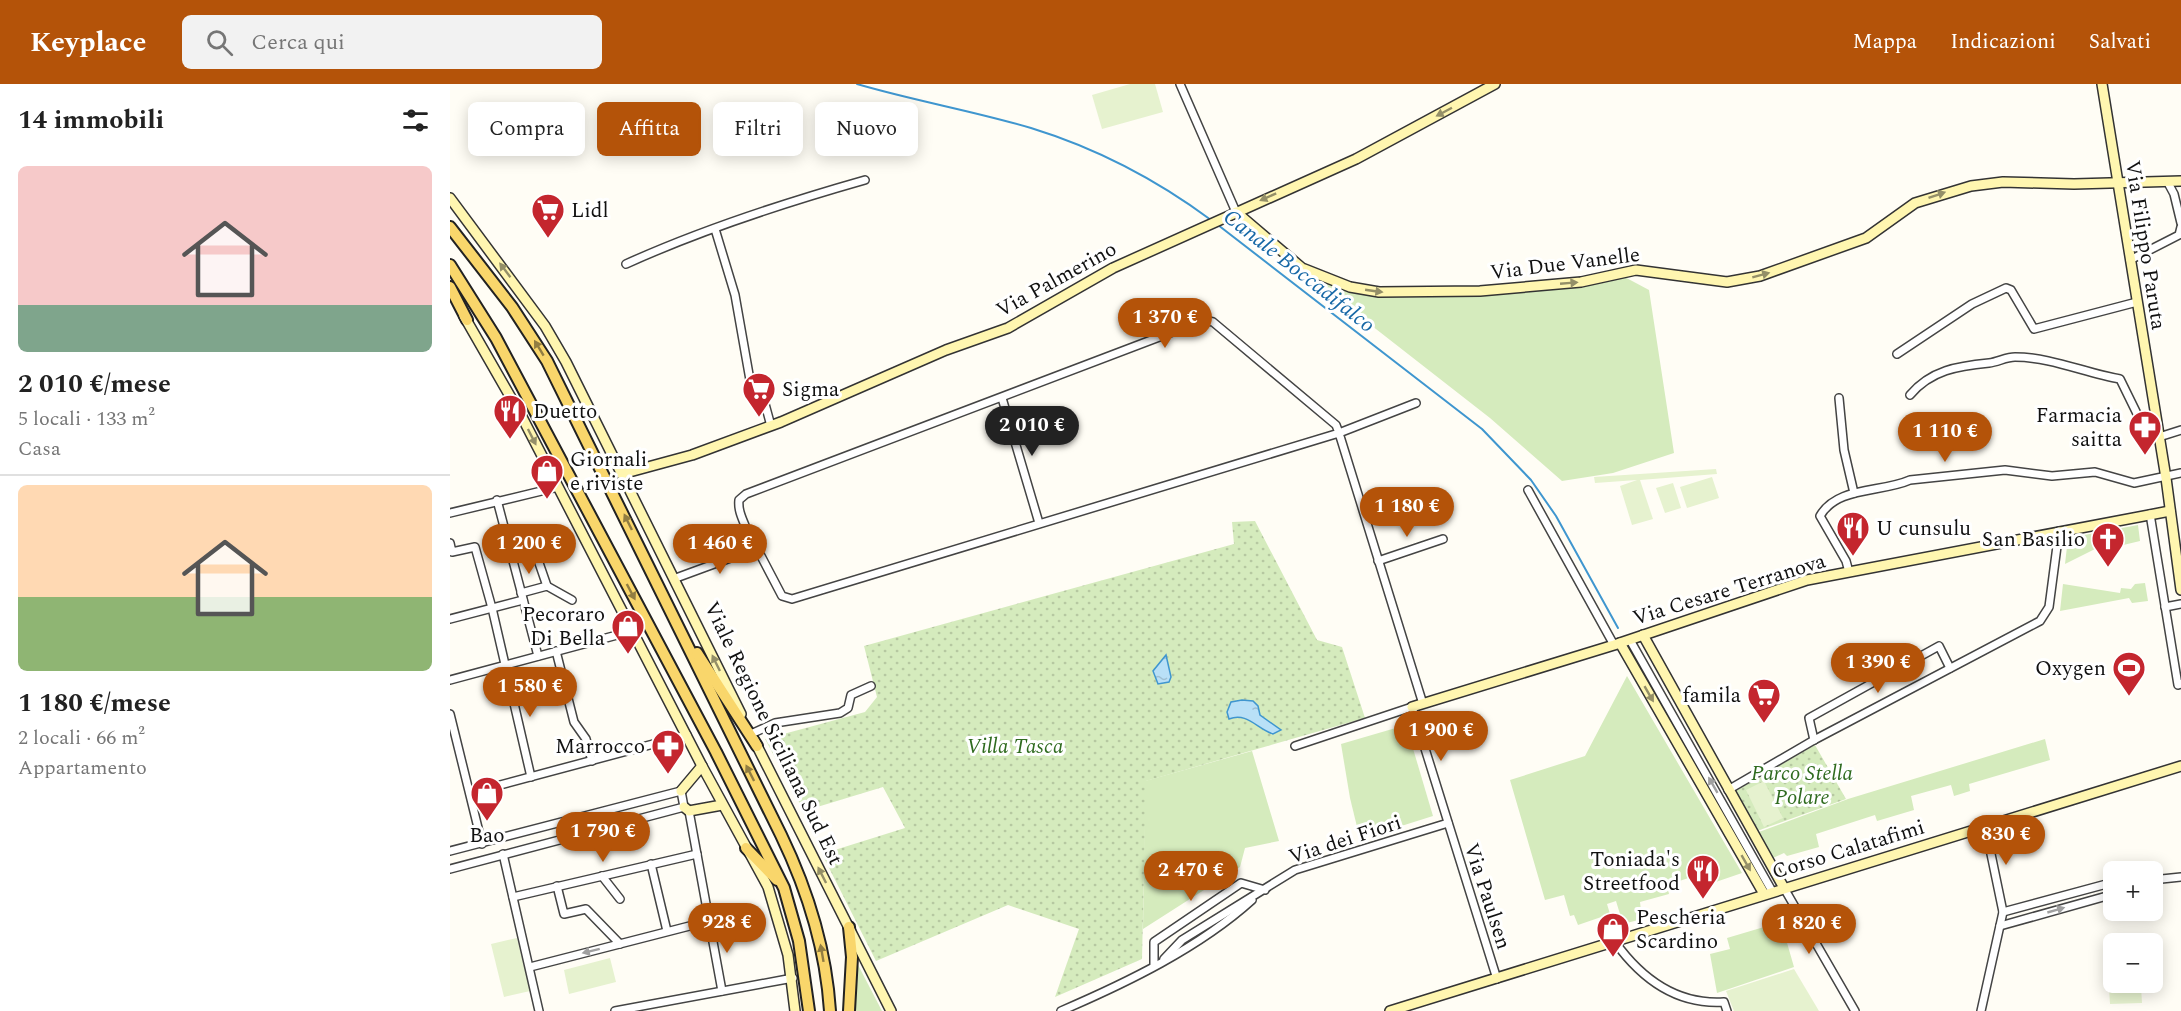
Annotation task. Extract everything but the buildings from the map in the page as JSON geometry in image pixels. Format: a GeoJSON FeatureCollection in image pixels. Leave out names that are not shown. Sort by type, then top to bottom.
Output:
{"type":"FeatureCollection","features":[{"type":"Feature","properties":{"kind":"main road","name":"Viale Regione Siciliana Sud Est"},"geometry":{"type":"LineString","coordinates":[[450,227],[512,307],[547,361],[796,866],[819,938],[830,1011]]}},
{"type":"Feature","properties":{"kind":"main road"},"geometry":{"type":"LineString","coordinates":[[450,265],[496,338],[710,742],[784,888],[799,940],[809,1011]]}},
{"type":"Feature","properties":{"kind":"main road"},"geometry":{"type":"LineString","coordinates":[[450,287],[467,320]]}},
{"type":"Feature","properties":{"kind":"main road"},"geometry":{"type":"LineString","coordinates":[[678,626],[757,746]]}},
{"type":"Feature","properties":{"kind":"main road"},"geometry":{"type":"LineString","coordinates":[[746,848],[784,888]]}},
{"type":"Feature","properties":{"kind":"main road"},"geometry":{"type":"LineString","coordinates":[[849,927],[852,957],[849,1011]]}},
{"type":"Feature","properties":{"kind":"street"},"geometry":{"type":"LineString","coordinates":[[1180,84],[1236,212]]}},
{"type":"Feature","properties":{"kind":"street","name":"Via Palmerino"},"geometry":{"type":"LineString","coordinates":[[622,474],[692,455],[771,426],[946,350],[1008,328],[1113,268],[1356,159],[1495,84]]}},
{"type":"Feature","properties":{"kind":"street","name":"Via Filippo Paruta"},"geometry":{"type":"LineString","coordinates":[[2102,84],[2166,478],[2181,590]]}},
{"type":"Feature","properties":{"kind":"street"},"geometry":{"type":"LineString","coordinates":[[626,264],[785,202],[865,180]]}},
{"type":"Feature","properties":{"kind":"street"},"geometry":{"type":"LineString","coordinates":[[2130,260],[2178,235],[2181,229],[2174,194],[2167,181]]}},
{"type":"Feature","properties":{"kind":"street","name":"Via Due Vanelle"},"geometry":{"type":"LineString","coordinates":[[1236,212],[1302,268],[1350,287],[1379,292],[1480,291],[1581,282],[1635,270],[1727,282],[1760,276],[1866,238],[1915,203],[1971,186],[2003,182],[2181,181]]}},
{"type":"Feature","properties":{"kind":"street","name":"Viale Regione Siciliana Sud Est"},"geometry":{"type":"LineString","coordinates":[[450,198],[545,326],[566,362],[891,1011]]}},
{"type":"Feature","properties":{"kind":"street"},"geometry":{"type":"LineString","coordinates":[[715,229],[735,295],[750,380],[762,393],[771,426]]}},
{"type":"Feature","properties":{"kind":"street"},"geometry":{"type":"LineString","coordinates":[[1897,354],[1972,304],[2006,288],[2011,290],[2034,329],[2137,302]]}},
{"type":"Feature","properties":{"kind":"street"},"geometry":{"type":"LineString","coordinates":[[450,296],[467,320],[558,487],[722,805],[768,887],[780,922],[792,978],[795,1011]]}},
{"type":"Feature","properties":{"kind":"street"},"geometry":{"type":"LineString","coordinates":[[751,548],[751,538],[738,509],[739,500],[746,494],[1204,320],[1213,322],[1243,344],[1336,425],[1423,704]]}},
{"type":"Feature","properties":{"kind":"street"},"geometry":{"type":"LineString","coordinates":[[1910,395],[1919,384],[1942,370],[2016,357],[2047,361],[2120,379],[2145,430],[2158,433],[2181,430]]}},
{"type":"Feature","properties":{"kind":"street"},"geometry":{"type":"LineString","coordinates":[[1002,398],[1039,524]]}},
{"type":"Feature","properties":{"kind":"street"},"geometry":{"type":"LineString","coordinates":[[1839,398],[1844,450],[1854,493]]}},
{"type":"Feature","properties":{"kind":"street"},"geometry":{"type":"LineString","coordinates":[[751,548],[761,556],[782,596],[792,599],[1340,434],[1416,403]]}},
{"type":"Feature","properties":{"kind":"street"},"geometry":{"type":"LineString","coordinates":[[1849,572],[1846,561],[1820,516],[1826,505],[1854,493],[1910,480],[2006,470],[2052,476],[2095,472],[2134,483],[2181,473]]}},
{"type":"Feature","properties":{"kind":"street"},"geometry":{"type":"LineString","coordinates":[[450,513],[558,487]]}},
{"type":"Feature","properties":{"kind":"street"},"geometry":{"type":"LineString","coordinates":[[1528,489],[1617,644],[1768,892]]}},
{"type":"Feature","properties":{"kind":"street"},"geometry":{"type":"LineString","coordinates":[[497,500],[538,656]]}},
{"type":"Feature","properties":{"kind":"street","name":"Via Cesare Terranova"},"geometry":{"type":"LineString","coordinates":[[1412,707],[1617,644],[1807,580],[2170,511]]}},
{"type":"Feature","properties":{"kind":"street"},"geometry":{"type":"LineString","coordinates":[[2150,514],[2178,685],[2181,684]]}},
{"type":"Feature","properties":{"kind":"street"},"geometry":{"type":"LineString","coordinates":[[1728,790],[1814,740],[2040,621],[2049,607],[2059,531]]}},
{"type":"Feature","properties":{"kind":"street"},"geometry":{"type":"LineString","coordinates":[[529,534],[547,586],[572,600]]}},
{"type":"Feature","properties":{"kind":"street"},"geometry":{"type":"LineString","coordinates":[[1378,561],[1443,539]]}},
{"type":"Feature","properties":{"kind":"street"},"geometry":{"type":"LineString","coordinates":[[450,543],[451,552],[475,547],[492,608],[531,777]]}},
{"type":"Feature","properties":{"kind":"street"},"geometry":{"type":"LineString","coordinates":[[676,578],[744,553],[751,548]]}},
{"type":"Feature","properties":{"kind":"street"},"geometry":{"type":"LineString","coordinates":[[450,619],[492,608],[547,586]]}},
{"type":"Feature","properties":{"kind":"street"},"geometry":{"type":"LineString","coordinates":[[2165,607],[2181,604]]}},
{"type":"Feature","properties":{"kind":"street"},"geometry":{"type":"LineString","coordinates":[[450,680],[632,631]]}},
{"type":"Feature","properties":{"kind":"street"},"geometry":{"type":"LineString","coordinates":[[1643,635],[1728,790],[1855,1011]]}},
{"type":"Feature","properties":{"kind":"street"},"geometry":{"type":"LineString","coordinates":[[1630,639],[1768,892]]}},
{"type":"Feature","properties":{"kind":"street"},"geometry":{"type":"LineString","coordinates":[[1814,740],[1809,718],[1939,646],[1950,668]]}},
{"type":"Feature","properties":{"kind":"street"},"geometry":{"type":"LineString","coordinates":[[556,651],[574,722],[586,740],[592,761]]}},
{"type":"Feature","properties":{"kind":"street"},"geometry":{"type":"LineString","coordinates":[[751,734],[775,723],[840,714],[848,708],[851,695],[871,686]]}},
{"type":"Feature","properties":{"kind":"street"},"geometry":{"type":"LineString","coordinates":[[1295,746],[1412,707]]}},
{"type":"Feature","properties":{"kind":"street","name":"Via Paulsen"},"geometry":{"type":"LineString","coordinates":[[1412,707],[1497,979]]}},
{"type":"Feature","properties":{"kind":"street"},"geometry":{"type":"LineString","coordinates":[[450,714],[482,844]]}},
{"type":"Feature","properties":{"kind":"street"},"geometry":{"type":"LineString","coordinates":[[470,793],[687,735]]}},
{"type":"Feature","properties":{"kind":"street"},"geometry":{"type":"LineString","coordinates":[[450,851],[681,791],[702,766]]}},
{"type":"Feature","properties":{"kind":"street","name":"Corso Calatafimi"},"geometry":{"type":"LineString","coordinates":[[1390,1011],[1768,892],[2181,766]]}},
{"type":"Feature","properties":{"kind":"street"},"geometry":{"type":"LineString","coordinates":[[681,791],[697,854],[722,991]]}},
{"type":"Feature","properties":{"kind":"street"},"geometry":{"type":"LineString","coordinates":[[450,869],[687,809],[722,805]]}},
{"type":"Feature","properties":{"kind":"street","name":"Via dei Fiori"},"geometry":{"type":"LineString","coordinates":[[1061,1011],[1127,982],[1164,959],[1182,940],[1235,905],[1257,895],[1295,870],[1448,824]]}},
{"type":"Feature","properties":{"kind":"street"},"geometry":{"type":"LineString","coordinates":[[1981,1011],[2003,912],[1985,825]]}},
{"type":"Feature","properties":{"kind":"street"},"geometry":{"type":"LineString","coordinates":[[503,854],[540,1011]]}},
{"type":"Feature","properties":{"kind":"street"},"geometry":{"type":"LineString","coordinates":[[513,897],[697,854]]}},
{"type":"Feature","properties":{"kind":"street"},"geometry":{"type":"LineString","coordinates":[[651,864],[667,931]]}},
{"type":"Feature","properties":{"kind":"street"},"geometry":{"type":"LineString","coordinates":[[602,876],[620,899]]}},
{"type":"Feature","properties":{"kind":"street"},"geometry":{"type":"LineString","coordinates":[[2163,879],[2181,877]]}},
{"type":"Feature","properties":{"kind":"street"},"geometry":{"type":"LineString","coordinates":[[1154,964],[1154,942],[1241,883],[1264,890]]}},
{"type":"Feature","properties":{"kind":"street"},"geometry":{"type":"LineString","coordinates":[[2003,912],[2103,885]]}},
{"type":"Feature","properties":{"kind":"street"},"geometry":{"type":"LineString","coordinates":[[557,886],[564,914],[586,909],[620,944]]}},
{"type":"Feature","properties":{"kind":"street"},"geometry":{"type":"LineString","coordinates":[[2000,926],[2103,897]]}},
{"type":"Feature","properties":{"kind":"street"},"geometry":{"type":"LineString","coordinates":[[530,967],[709,921]]}},
{"type":"Feature","properties":{"kind":"street"},"geometry":{"type":"LineString","coordinates":[[1614,942],[1631,964],[1663,988],[1693,1001],[1724,1002],[1727,1011]]}},
{"type":"Feature","properties":{"kind":"street"},"geometry":{"type":"LineString","coordinates":[[615,1011],[792,978]]}},
{"type":"Feature","properties":{"kind":"green space"},"geometry":{"type":"Polygon","coordinates":[[[1130,84],[1155,84],[1163,112],[1102,129],[1092,95],[1130,84]]]}},
{"type":"Feature","properties":{"kind":"green space"},"geometry":{"type":"Polygon","coordinates":[[[1619,274],[1649,290],[1674,453],[1613,473],[1562,481],[1490,418],[1317,283],[1410,292],[1572,283],[1619,274]]]}},
{"type":"Feature","properties":{"kind":"green space"},"geometry":{"type":"Polygon","coordinates":[[[1716,469],[1717,474],[1640,480],[1653,519],[1632,525],[1620,486],[1637,480],[1595,483],[1594,477],[1716,469]]]}},
{"type":"Feature","properties":{"kind":"green space"},"geometry":{"type":"Polygon","coordinates":[[[1712,477],[1719,498],[1687,508],[1680,487],[1712,477]]]}},
{"type":"Feature","properties":{"kind":"green space"},"geometry":{"type":"Polygon","coordinates":[[[1673,483],[1681,508],[1665,513],[1656,488],[1673,483]]]}},
{"type":"Feature","properties":{"kind":"green space","name":"Villa Tasca"},"geometry":{"type":"Polygon","coordinates":[[[1255,521],[1317,640],[1342,647],[1365,718],[1146,781],[1142,959],[1055,997],[1079,929],[1008,905],[876,961],[822,854],[905,828],[883,787],[804,811],[765,739],[865,712],[877,697],[864,646],[1234,544],[1232,522],[1255,521]]]}},
{"type":"Feature","properties":{"kind":"green space"},"geometry":{"type":"Polygon","coordinates":[[[2138,525],[2140,541],[2115,547],[2111,541],[2065,564],[2068,538],[2138,525]]]}},
{"type":"Feature","properties":{"kind":"green space"},"geometry":{"type":"Polygon","coordinates":[[[2145,583],[2148,601],[2132,603],[2129,598],[2060,611],[2063,584],[2120,593],[2121,588],[2131,589],[2135,584],[2145,583]]]}},
{"type":"Feature","properties":{"kind":"green space"},"geometry":{"type":"Polygon","coordinates":[[[1627,676],[1742,873],[1707,885],[1704,873],[1667,885],[1669,894],[1640,902],[1642,919],[1623,924],[1616,901],[1607,904],[1610,914],[1578,925],[1574,915],[1570,916],[1564,895],[1545,900],[1510,780],[1585,756],[1627,676]]]}},
{"type":"Feature","properties":{"kind":"green space"},"geometry":{"type":"Polygon","coordinates":[[[1406,725],[1433,816],[1360,839],[1341,744],[1406,725]]]}},
{"type":"Feature","properties":{"kind":"green space"},"geometry":{"type":"Polygon","coordinates":[[[2045,739],[2050,760],[1969,784],[1970,791],[1954,796],[1951,785],[1911,796],[1914,810],[1877,821],[1875,815],[1816,834],[1819,847],[1787,856],[1784,853],[1773,858],[1759,832],[1848,799],[2045,739]]]}},
{"type":"Feature","properties":{"kind":"green space","name":"Parco Stella Polare"},"geometry":{"type":"Polygon","coordinates":[[[1815,745],[1846,799],[1757,831],[1734,792],[1815,745]]]}},
{"type":"Feature","properties":{"kind":"green space"},"geometry":{"type":"Polygon","coordinates":[[[1252,751],[1279,841],[1245,848],[1240,867],[1143,929],[1145,781],[1252,751]]]}},
{"type":"Feature","properties":{"kind":"green space"},"geometry":{"type":"Polygon","coordinates":[[[1764,781],[1783,818],[1764,827],[1746,790],[1764,781]]]}},
{"type":"Feature","properties":{"kind":"green space"},"geometry":{"type":"Polygon","coordinates":[[[1781,922],[1794,967],[1717,993],[1710,954],[1730,949],[1727,938],[1781,922]]]}},
{"type":"Feature","properties":{"kind":"green space"},"geometry":{"type":"Polygon","coordinates":[[[517,938],[530,991],[504,997],[491,944],[517,938]]]}},
{"type":"Feature","properties":{"kind":"green space"},"geometry":{"type":"Polygon","coordinates":[[[610,958],[616,982],[569,994],[564,970],[610,958]]]}},
{"type":"Feature","properties":{"kind":"green space"},"geometry":{"type":"Polygon","coordinates":[[[856,961],[882,1011],[853,1011],[856,961]]]}},
{"type":"Feature","properties":{"kind":"green space"},"geometry":{"type":"Polygon","coordinates":[[[1794,969],[1819,1011],[1734,1011],[1726,991],[1794,969]]]}},
{"type":"Feature","properties":{"kind":"green space"},"geometry":{"type":"Polygon","coordinates":[[[2109,993],[2141,993],[2142,1003],[2110,1004],[2109,993]]]}},
{"type":"Feature","properties":{"kind":"water"},"geometry":{"type":"Polygon","coordinates":[[[1166,655],[1171,677],[1169,682],[1158,684],[1153,671],[1166,655]]]}},
{"type":"Feature","properties":{"kind":"water"},"geometry":{"type":"Polygon","coordinates":[[[1253,701],[1258,706],[1260,715],[1281,730],[1273,734],[1246,719],[1235,717],[1229,719],[1227,712],[1231,702],[1253,701]]]}},
{"type":"Feature","properties":{"kind":"waterway","name":"Canale Boccadifalco"},"geometry":{"type":"LineString","coordinates":[[857,84],[1010,122],[1079,145],[1147,179],[1211,220]]}},
{"type":"Feature","properties":{"kind":"waterway","name":"Canale Boccadifalco"},"geometry":{"type":"LineString","coordinates":[[1218,225],[1482,429],[1531,480],[1556,516],[1618,628]]}},
{"type":"Feature","properties":{"kind":"place","name":"Lidl"},"geometry":{"type":"Point","coordinates":[548,239]}},
{"type":"Feature","properties":{"kind":"place","name":"Sigma"},"geometry":{"type":"Point","coordinates":[759,418]}},
{"type":"Feature","properties":{"kind":"place","name":"Duetto"},"geometry":{"type":"Point","coordinates":[510,440]}},
{"type":"Feature","properties":{"kind":"place","name":"Farmacia saitta"},"geometry":{"type":"Point","coordinates":[2145,456]}},
{"type":"Feature","properties":{"kind":"place","name":"Giornali e riviste"},"geometry":{"type":"Point","coordinates":[547,500]}},
{"type":"Feature","properties":{"kind":"place","name":"U cunsulu"},"geometry":{"type":"Point","coordinates":[1853,557]}},
{"type":"Feature","properties":{"kind":"place","name":"San Basilio"},"geometry":{"type":"Point","coordinates":[2108,568]}},
{"type":"Feature","properties":{"kind":"place","name":"Pecoraro Di Bella"},"geometry":{"type":"Point","coordinates":[628,655]}},
{"type":"Feature","properties":{"kind":"place","name":"Oxygen"},"geometry":{"type":"Point","coordinates":[2129,697]}},
{"type":"Feature","properties":{"kind":"place","name":"famila"},"geometry":{"type":"Point","coordinates":[1764,724]}},
{"type":"Feature","properties":{"kind":"place","name":"Marrocco"},"geometry":{"type":"Point","coordinates":[668,775]}},
{"type":"Feature","properties":{"kind":"place","name":"Bao"},"geometry":{"type":"Point","coordinates":[487,822]}},
{"type":"Feature","properties":{"kind":"place","name":"Toniada's Streetfood"},"geometry":{"type":"Point","coordinates":[1703,900]}},
{"type":"Feature","properties":{"kind":"place","name":"Pescheria Scardino"},"geometry":{"type":"Point","coordinates":[1613,958]}}]}
